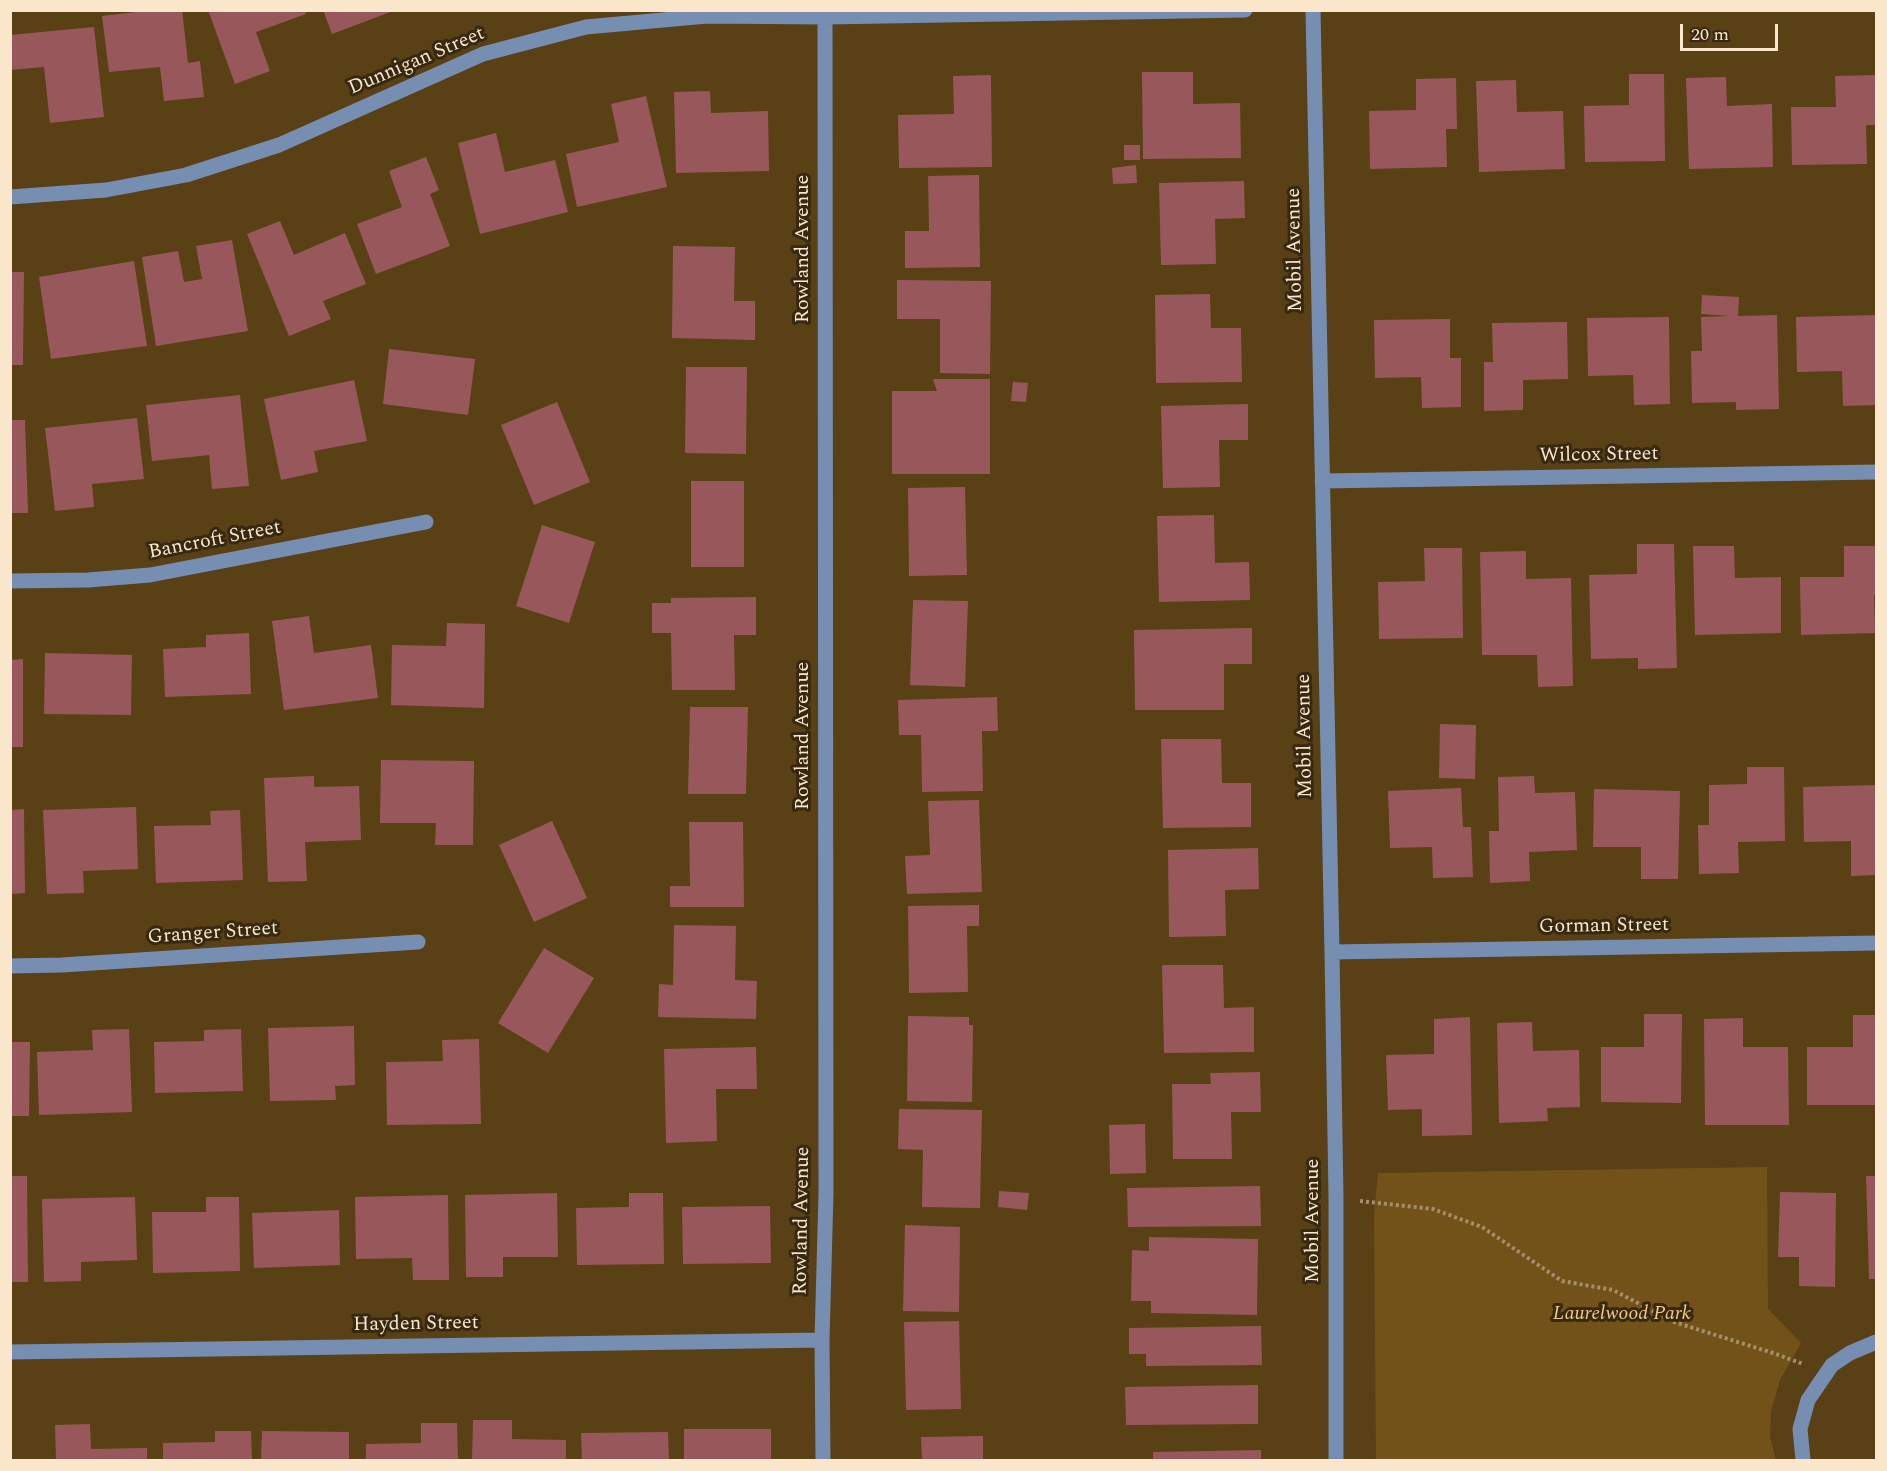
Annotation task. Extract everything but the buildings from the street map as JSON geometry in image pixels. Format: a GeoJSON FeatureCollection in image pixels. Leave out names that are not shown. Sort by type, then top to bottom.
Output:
{"type":"FeatureCollection","features":[{"type":"Feature","properties":{"kind":"street","name":"Dunnigan Street"},"geometry":{"type":"LineString","coordinates":[[10,197],[106,190],[186,175],[279,145],[483,54],[586,27],[707,16],[1245,10]]}},
{"type":"Feature","properties":{"kind":"street","name":"Mobil Avenue"},"geometry":{"type":"LineString","coordinates":[[1313,10],[1336,1198],[1336,1461]]}},
{"type":"Feature","properties":{"kind":"street","name":"Rowland Avenue"},"geometry":{"type":"LineString","coordinates":[[823,1461],[822,1340],[826,1193],[825,14]]}},
{"type":"Feature","properties":{"kind":"street","name":"Wilcox Street"},"geometry":{"type":"LineString","coordinates":[[1322,481],[1876,472]]}},
{"type":"Feature","properties":{"kind":"street","name":"Bancroft Street"},"geometry":{"type":"LineString","coordinates":[[10,581],[88,580],[150,575],[426,522]]}},
{"type":"Feature","properties":{"kind":"street","name":"Granger Street"},"geometry":{"type":"LineString","coordinates":[[10,966],[62,965],[418,942]]}},
{"type":"Feature","properties":{"kind":"street","name":"Gorman Street"},"geometry":{"type":"LineString","coordinates":[[1332,952],[1876,943]]}},
{"type":"Feature","properties":{"kind":"street","name":"Hayden Street"},"geometry":{"type":"LineString","coordinates":[[10,1352],[822,1340]]}},
{"type":"Feature","properties":{"kind":"street"},"geometry":{"type":"LineString","coordinates":[[1803,1461],[1800,1429],[1808,1400],[1825,1373],[1850,1353],[1876,1342]]}},
{"type":"Feature","properties":{"kind":"path"},"geometry":{"type":"LineString","coordinates":[[1336,1198],[1433,1209],[1482,1227],[1562,1281],[1613,1290],[1674,1322],[1773,1353],[1825,1373]]}},
{"type":"Feature","properties":{"kind":"green space","name":"Laurelwood Park"},"geometry":{"type":"Polygon","coordinates":[[[1767,1167],[1768,1309],[1801,1343],[1780,1380],[1771,1411],[1770,1437],[1776,1460],[1376,1460],[1374,1215],[1378,1173],[1767,1167]]]}}]}
